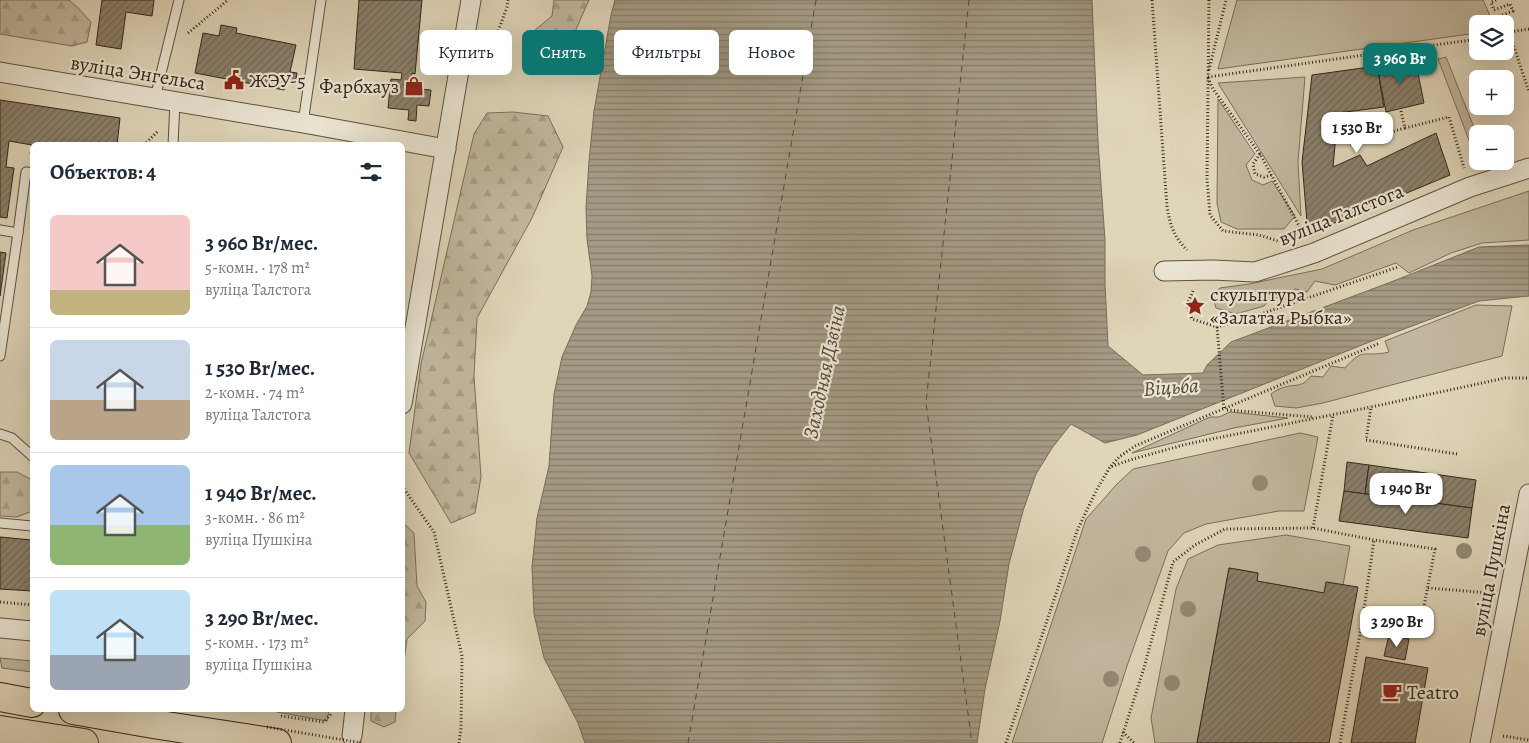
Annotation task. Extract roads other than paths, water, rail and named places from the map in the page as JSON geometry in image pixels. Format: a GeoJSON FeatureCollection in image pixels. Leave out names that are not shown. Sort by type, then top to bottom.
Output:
{"type":"FeatureCollection","features":[{"type":"Feature","properties":{"kind":"main road"},"geometry":{"type":"LineString","coordinates":[[0,697],[30,703]]}},
{"type":"Feature","properties":{"kind":"main road"},"geometry":{"type":"LineString","coordinates":[[85,712],[153,724],[270,737]]}},
{"type":"Feature","properties":{"kind":"main road"},"geometry":{"type":"LineString","coordinates":[[0,730],[84,743]]}},
{"type":"Feature","properties":{"kind":"street"},"geometry":{"type":"LineString","coordinates":[[405,387],[471,0]]}},
{"type":"Feature","properties":{"kind":"street","name":"вуліца Энгельса"},"geometry":{"type":"LineString","coordinates":[[0,72],[446,149]]}},
{"type":"Feature","properties":{"kind":"street","name":"вуліца Талстога"},"geometry":{"type":"LineString","coordinates":[[1164,271],[1213,270],[1255,272],[1314,253],[1470,187],[1529,168]]}},
{"type":"Feature","properties":{"kind":"street","name":"вуліца Пушкіна"},"geometry":{"type":"LineString","coordinates":[[1481,738],[1529,494]]}},
{"type":"Feature","properties":{"kind":"street"},"geometry":{"type":"LineString","coordinates":[[0,628],[30,632]]}},
{"type":"Feature","properties":{"kind":"street"},"geometry":{"type":"LineString","coordinates":[[355,712],[357,740]]}},
{"type":"Feature","properties":{"kind":"lane"},"geometry":{"type":"LineString","coordinates":[[155,98],[179,0]]}},
{"type":"Feature","properties":{"kind":"lane"},"geometry":{"type":"LineString","coordinates":[[303,123],[321,0]]}},
{"type":"Feature","properties":{"kind":"lane"},"geometry":{"type":"LineString","coordinates":[[173,142],[175,102]]}},
{"type":"Feature","properties":{"kind":"lane"},"geometry":{"type":"LineString","coordinates":[[0,356],[26,172],[30,172]]}},
{"type":"Feature","properties":{"kind":"lane"},"geometry":{"type":"LineString","coordinates":[[0,230],[18,233]]}},
{"type":"Feature","properties":{"kind":"lane"},"geometry":{"type":"LineString","coordinates":[[0,434],[12,438],[30,454]]}},
{"type":"Feature","properties":{"kind":"lane"},"geometry":{"type":"LineString","coordinates":[[0,523],[30,526]]}},
{"type":"Feature","properties":{"kind":"water"},"geometry":{"type":"Polygon","coordinates":[[[615,0],[1092,0],[1098,142],[1105,240],[1108,346],[1143,375],[1203,373],[1207,365],[1231,342],[1479,247],[1529,245],[1529,296],[1479,301],[1372,341],[1137,435],[1105,443],[1071,424],[1052,448],[1036,474],[1023,511],[1009,564],[1000,621],[985,689],[977,743],[585,743],[578,723],[544,658],[534,614],[532,567],[537,518],[549,466],[554,394],[562,357],[576,325],[587,306],[591,292],[592,276],[587,239],[586,208],[589,161],[594,111],[600,75],[604,75],[604,55],[615,0]]]}},
{"type":"Feature","properties":{"kind":"place","name":"ЖЭУ-5"},"geometry":{"type":"Point","coordinates":[234,80]}},
{"type":"Feature","properties":{"kind":"place","name":"Фарбхауз"},"geometry":{"type":"Point","coordinates":[414,86]}},
{"type":"Feature","properties":{"kind":"place","name":"скульптура «Залатая Рыбка»"},"geometry":{"type":"Point","coordinates":[1195,306]}},
{"type":"Feature","properties":{"kind":"place","name":"Teatro"},"geometry":{"type":"Point","coordinates":[1392,692]}},
{"type":"Feature","properties":{"kind":"water label","name":"Заходняя Дзвіна"},"geometry":{"type":"Point","coordinates":[824,372]}},
{"type":"Feature","properties":{"kind":"water label","name":"Віцьба"},"geometry":{"type":"Point","coordinates":[1171,387]}}]}
